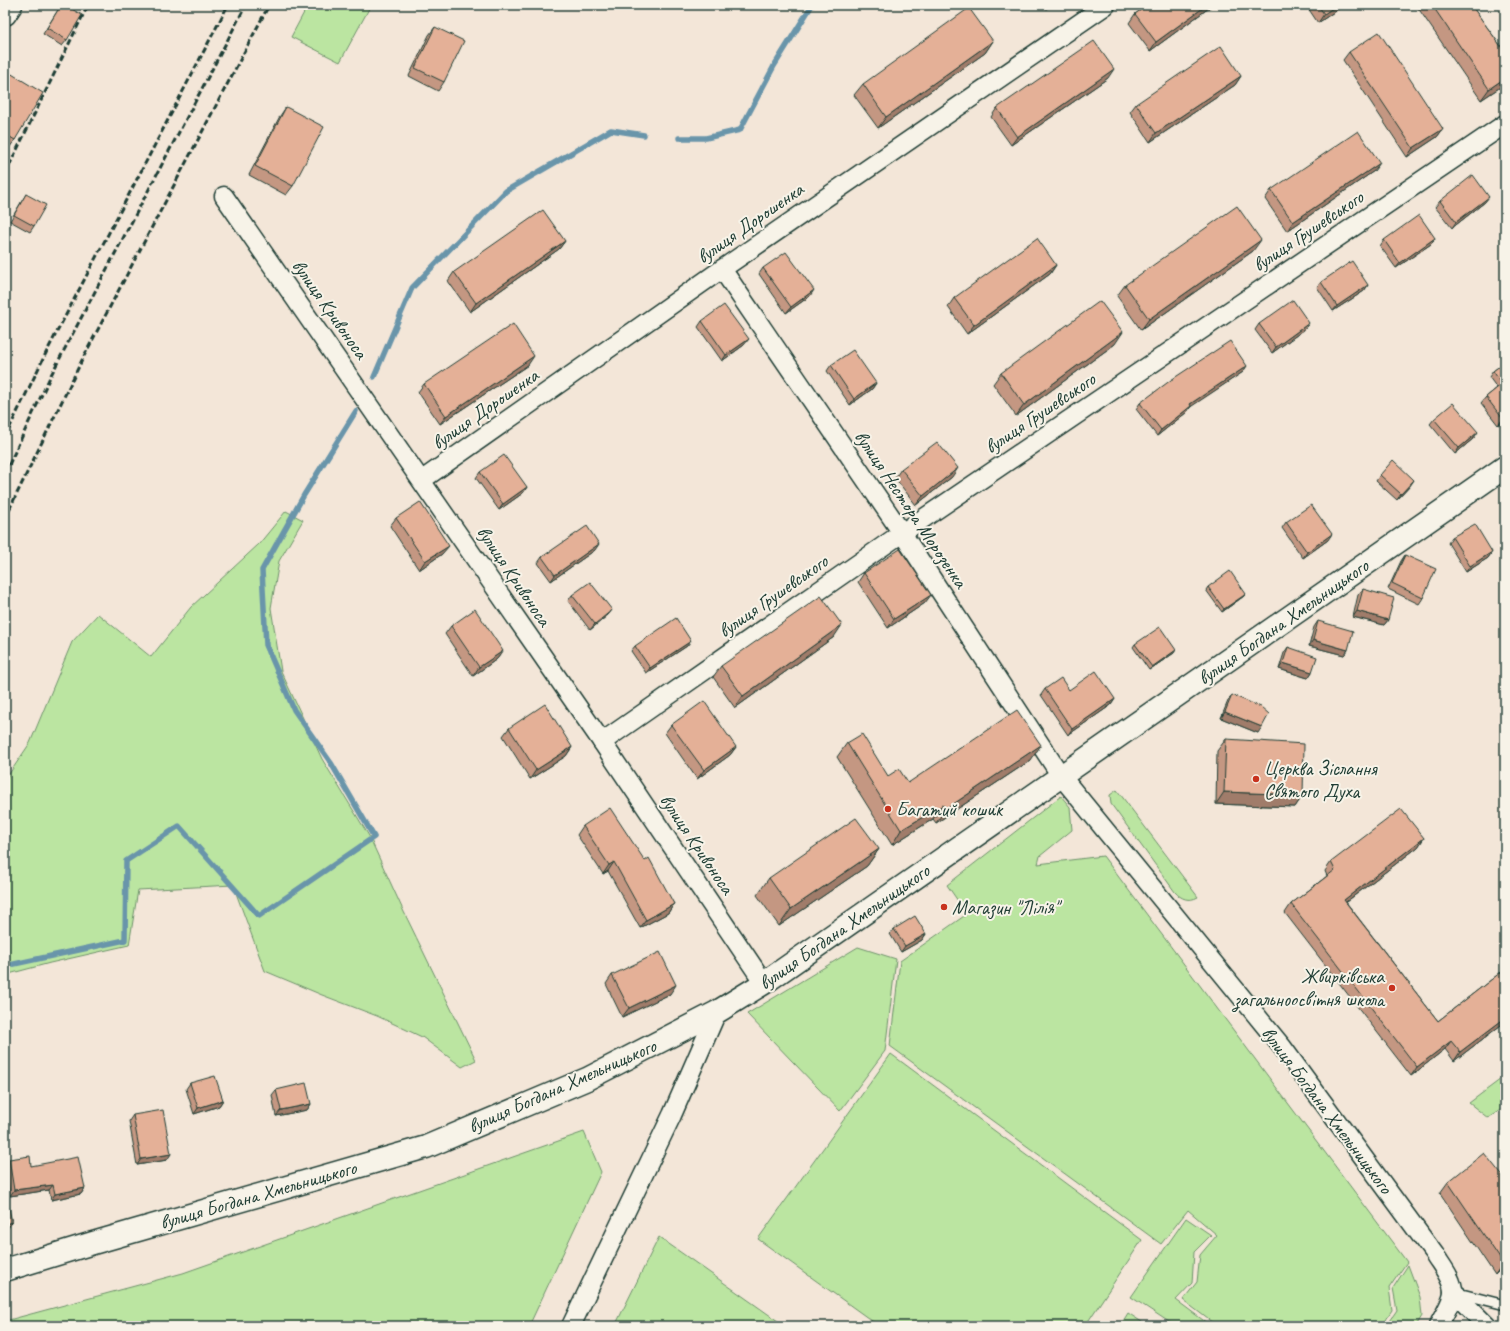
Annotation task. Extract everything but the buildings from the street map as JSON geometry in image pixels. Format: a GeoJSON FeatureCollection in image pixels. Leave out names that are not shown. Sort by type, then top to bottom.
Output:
{"type":"FeatureCollection","features":[{"type":"Feature","properties":{"kind":"street"},"geometry":{"type":"LineString","coordinates":[[5,14],[11,5]]}},
{"type":"Feature","properties":{"kind":"street","name":"вулиця Дорошенка"},"geometry":{"type":"LineString","coordinates":[[422,480],[722,269],[1106,5]]}},
{"type":"Feature","properties":{"kind":"street","name":"вулиця Грушевського"},"geometry":{"type":"LineString","coordinates":[[602,742],[902,533],[1505,124]]}},
{"type":"Feature","properties":{"kind":"street","name":"вулиця Кривоноса"},"geometry":{"type":"LineString","coordinates":[[224,196],[602,742],[764,983]]}},
{"type":"Feature","properties":{"kind":"street","name":"вулиця Нестора Морозенка"},"geometry":{"type":"LineString","coordinates":[[722,269],[902,533],[1061,776]]}},
{"type":"Feature","properties":{"kind":"street","name":"вулиця Богдана Хмельницького"},"geometry":{"type":"LineString","coordinates":[[5,1270],[93,1243],[426,1147],[588,1078],[717,1012],[764,983],[1505,467]]}},
{"type":"Feature","properties":{"kind":"street","name":"вулиця Богдана Хмельницького"},"geometry":{"type":"LineString","coordinates":[[1061,776],[1284,1048],[1435,1255],[1448,1275],[1453,1292]]}},
{"type":"Feature","properties":{"kind":"street"},"geometry":{"type":"LineString","coordinates":[[571,1326],[672,1115],[717,1012]]}},
{"type":"Feature","properties":{"kind":"street"},"geometry":{"type":"LineString","coordinates":[[1438,1326],[1444,1316],[1453,1292],[1487,1326]]}},
{"type":"Feature","properties":{"kind":"lane"},"geometry":{"type":"LineString","coordinates":[[1453,1292],[1505,1305]]}},
{"type":"Feature","properties":{"kind":"green space"},"geometry":{"type":"Polygon","coordinates":[[[308,5],[371,5],[340,62],[291,37],[308,5]]]}},
{"type":"Feature","properties":{"kind":"green space"},"geometry":{"type":"Polygon","coordinates":[[[286,511],[303,520],[279,561],[271,608],[281,671],[322,759],[369,836],[403,910],[476,1060],[462,1067],[422,1037],[377,1016],[265,971],[233,885],[138,890],[129,945],[5,975],[5,780],[30,743],[72,642],[98,614],[151,657],[191,607],[259,544],[286,511]]]}},
{"type":"Feature","properties":{"kind":"green space"},"geometry":{"type":"Polygon","coordinates":[[[1117,790],[1198,897],[1195,899],[1185,899],[1175,892],[1111,804],[1110,795],[1117,790]]]}},
{"type":"Feature","properties":{"kind":"green space"},"geometry":{"type":"Polygon","coordinates":[[[1061,796],[1070,807],[1072,830],[1040,856],[1038,864],[1103,856],[1407,1262],[1389,1288],[1392,1310],[1381,1326],[1217,1326],[1183,1300],[1197,1282],[1200,1255],[1217,1235],[1188,1210],[1161,1244],[890,1046],[900,961],[967,914],[947,885],[1061,796]]]}},
{"type":"Feature","properties":{"kind":"green space"},"geometry":{"type":"Polygon","coordinates":[[[858,947],[896,959],[885,1051],[840,1111],[747,1014],[858,947]]]}},
{"type":"Feature","properties":{"kind":"green space"},"geometry":{"type":"Polygon","coordinates":[[[891,1054],[1142,1240],[1085,1326],[879,1326],[758,1239],[891,1054]]]}},
{"type":"Feature","properties":{"kind":"green space"},"geometry":{"type":"Polygon","coordinates":[[[1505,1076],[1505,1107],[1488,1118],[1469,1103],[1505,1076]]]}},
{"type":"Feature","properties":{"kind":"green space"},"geometry":{"type":"Polygon","coordinates":[[[584,1132],[601,1172],[529,1326],[5,1326],[5,1321],[183,1273],[584,1132]]]}},
{"type":"Feature","properties":{"kind":"green space"},"geometry":{"type":"Polygon","coordinates":[[[1186,1218],[1211,1235],[1194,1252],[1192,1283],[1176,1300],[1211,1326],[1175,1326],[1131,1297],[1186,1218]]]}},
{"type":"Feature","properties":{"kind":"green space"},"geometry":{"type":"Polygon","coordinates":[[[659,1237],[785,1326],[615,1326],[659,1237]]]}},
{"type":"Feature","properties":{"kind":"green space"},"geometry":{"type":"Polygon","coordinates":[[[1408,1265],[1420,1297],[1422,1316],[1416,1326],[1386,1326],[1397,1310],[1393,1288],[1408,1265]]]}},
{"type":"Feature","properties":{"kind":"green space"},"geometry":{"type":"Polygon","coordinates":[[[1128,1313],[1148,1326],[1120,1326],[1128,1313]]]}},
{"type":"Feature","properties":{"kind":"waterway"},"geometry":{"type":"LineString","coordinates":[[679,138],[706,138],[740,130],[774,66],[812,5]]}},
{"type":"Feature","properties":{"kind":"waterway"},"geometry":{"type":"LineString","coordinates":[[374,377],[412,288],[506,191],[611,130],[644,135]]}},
{"type":"Feature","properties":{"kind":"waterway"},"geometry":{"type":"LineString","coordinates":[[5,966],[125,940],[126,861],[179,826],[259,916],[374,837],[331,763],[294,710],[266,645],[262,570],[304,495],[356,411]]}},
{"type":"Feature","properties":{"kind":"railway"},"geometry":{"type":"LineString","coordinates":[[5,174],[88,5]]}},
{"type":"Feature","properties":{"kind":"railway"},"geometry":{"type":"LineString","coordinates":[[5,437],[46,353],[228,5]]}},
{"type":"Feature","properties":{"kind":"railway"},"geometry":{"type":"LineString","coordinates":[[5,473],[51,375],[246,5]]}},
{"type":"Feature","properties":{"kind":"railway"},"geometry":{"type":"LineString","coordinates":[[5,518],[84,356],[269,5]]}},
{"type":"Feature","properties":{"kind":"place","name":"Церква Зіслання Святого Духа"},"geometry":{"type":"Point","coordinates":[1256,779]}},
{"type":"Feature","properties":{"kind":"place","name":"Багатий кошик"},"geometry":{"type":"Point","coordinates":[888,809]}},
{"type":"Feature","properties":{"kind":"place","name":"Магазин \"Лілія\""},"geometry":{"type":"Point","coordinates":[944,907]}},
{"type":"Feature","properties":{"kind":"place","name":"Жвирківська загальноосвітня школа"},"geometry":{"type":"Point","coordinates":[1392,988]}}]}
